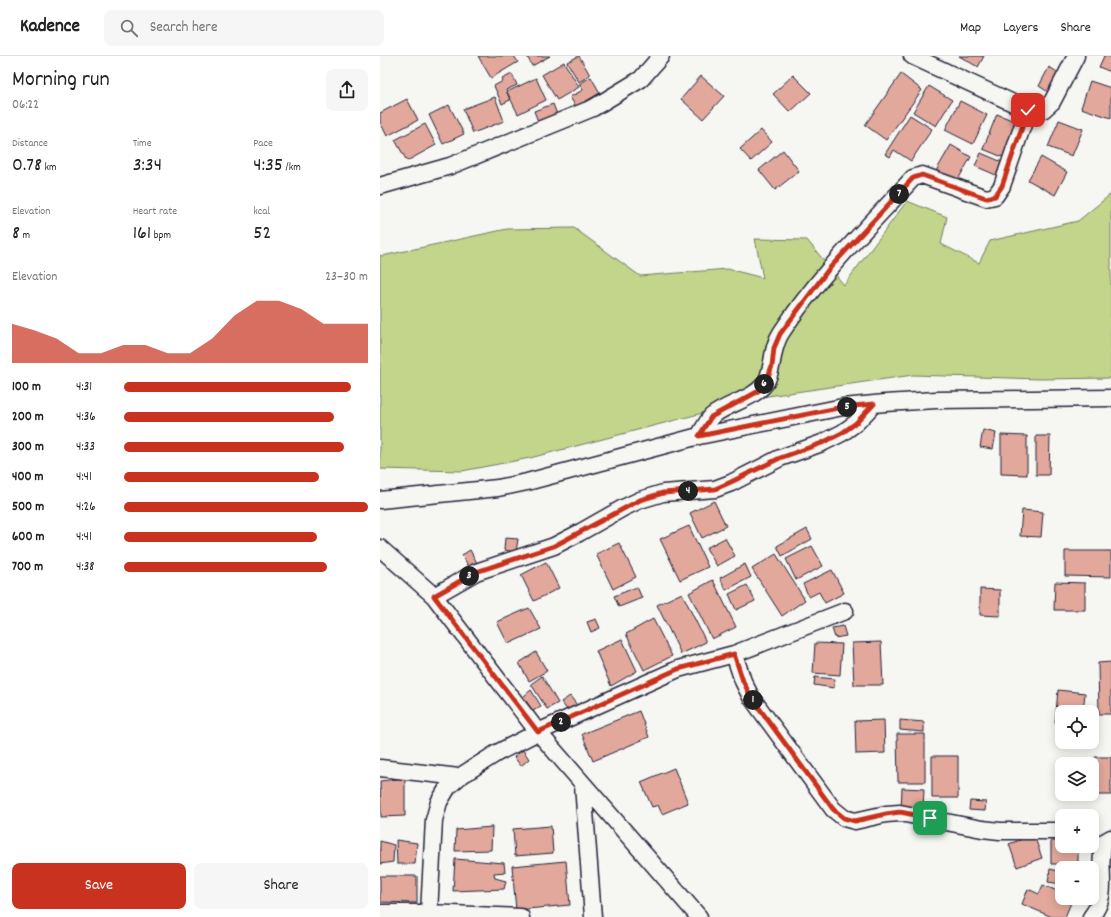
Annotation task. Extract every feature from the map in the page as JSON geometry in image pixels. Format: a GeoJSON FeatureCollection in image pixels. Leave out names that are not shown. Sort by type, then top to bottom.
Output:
{"type":"FeatureCollection","features":[{"type":"Feature","properties":{"kind":"street"},"geometry":{"type":"LineString","coordinates":[[380,186],[450,166],[593,108],[641,79],[661,56]]}},
{"type":"Feature","properties":{"kind":"street"},"geometry":{"type":"LineString","coordinates":[[912,56],[1028,110],[1043,110],[1052,102],[1076,56]]}},
{"type":"Feature","properties":{"kind":"street"},"geometry":{"type":"LineString","coordinates":[[699,436],[711,417],[757,392],[766,382],[772,366],[774,348],[780,334],[828,270],[913,178],[922,175],[986,198],[995,196],[1002,186],[1028,110]]}},
{"type":"Feature","properties":{"kind":"street"},"geometry":{"type":"LineString","coordinates":[[380,500],[498,488],[528,482],[699,436],[843,407],[936,400],[1111,398]]}},
{"type":"Feature","properties":{"kind":"street"},"geometry":{"type":"LineString","coordinates":[[434,596],[476,572],[554,546],[640,500],[663,493],[715,489],[780,458],[822,443],[842,433],[856,423],[874,404]]}},
{"type":"Feature","properties":{"kind":"street"},"geometry":{"type":"LineString","coordinates":[[384,555],[434,596],[538,732],[699,917]]}},
{"type":"Feature","properties":{"kind":"street"},"geometry":{"type":"LineString","coordinates":[[429,913],[434,820],[439,802],[448,787],[459,777],[538,732],[678,669],[734,654],[845,611]]}},
{"type":"Feature","properties":{"kind":"street"},"geometry":{"type":"LineString","coordinates":[[734,654],[743,681],[751,697],[833,809],[844,818],[855,821],[900,812],[982,829],[1000,831],[1055,831]]}},
{"type":"Feature","properties":{"kind":"street"},"geometry":{"type":"LineString","coordinates":[[380,768],[459,777]]}},
{"type":"Feature","properties":{"kind":"street"},"geometry":{"type":"LineString","coordinates":[[583,785],[593,917]]}},
{"type":"Feature","properties":{"kind":"street"},"geometry":{"type":"LineString","coordinates":[[1091,917],[1103,899],[1104,885],[1101,853],[1102,839]]}},
{"type":"Feature","properties":{"kind":"street"},"geometry":{"type":"LineString","coordinates":[[380,913],[429,913],[521,917]]}},
{"type":"Feature","properties":{"kind":"green space"},"geometry":{"type":"Polygon","coordinates":[[[1111,194],[1111,378],[1040,379],[913,375],[768,396],[530,458],[462,471],[380,469],[380,255],[382,256],[507,229],[574,228],[640,276],[728,269],[763,278],[755,239],[807,240],[844,285],[907,201],[947,217],[941,244],[979,263],[990,241],[1078,221],[1111,194]]]}},
{"type":"Feature","properties":{"kind":"building"},"geometry":{"type":"Polygon","coordinates":[[[478,56],[514,56],[518,62],[491,78],[478,56]]]}},
{"type":"Feature","properties":{"kind":"building"},"geometry":{"type":"Polygon","coordinates":[[[527,56],[550,56],[532,66],[527,56]]]}},
{"type":"Feature","properties":{"kind":"building"},"geometry":{"type":"Polygon","coordinates":[[[579,56],[590,75],[579,82],[567,62],[579,56]]]}},
{"type":"Feature","properties":{"kind":"building"},"geometry":{"type":"Polygon","coordinates":[[[959,56],[984,56],[978,67],[959,56]]]}},
{"type":"Feature","properties":{"kind":"building"},"geometry":{"type":"Polygon","coordinates":[[[1104,56],[1111,56],[1111,72],[1099,67],[1104,56]]]}},
{"type":"Feature","properties":{"kind":"building"},"geometry":{"type":"Polygon","coordinates":[[[564,62],[579,87],[557,100],[542,75],[564,62]]]}},
{"type":"Feature","properties":{"kind":"building"},"geometry":{"type":"Polygon","coordinates":[[[1049,67],[1059,73],[1048,92],[1039,86],[1049,67]]]}},
{"type":"Feature","properties":{"kind":"building"},"geometry":{"type":"Polygon","coordinates":[[[512,74],[517,85],[506,90],[510,100],[502,104],[494,86],[503,81],[502,79],[512,74]]]}},
{"type":"Feature","properties":{"kind":"building"},"geometry":{"type":"Polygon","coordinates":[[[901,74],[922,90],[886,140],[865,125],[901,74]]]}},
{"type":"Feature","properties":{"kind":"building"},"geometry":{"type":"Polygon","coordinates":[[[793,75],[811,93],[790,112],[773,94],[793,75]]]}},
{"type":"Feature","properties":{"kind":"building"},"geometry":{"type":"Polygon","coordinates":[[[701,76],[724,96],[703,119],[681,99],[701,76]]]}},
{"type":"Feature","properties":{"kind":"building"},"geometry":{"type":"Polygon","coordinates":[[[591,77],[600,93],[576,107],[570,97],[583,90],[579,84],[591,77]]]}},
{"type":"Feature","properties":{"kind":"building"},"geometry":{"type":"Polygon","coordinates":[[[536,78],[546,100],[518,114],[507,92],[536,78]]]}},
{"type":"Feature","properties":{"kind":"building"},"geometry":{"type":"Polygon","coordinates":[[[1090,81],[1111,88],[1111,118],[1081,108],[1090,81]]]}},
{"type":"Feature","properties":{"kind":"building"},"geometry":{"type":"Polygon","coordinates":[[[929,86],[952,100],[936,126],[913,112],[929,86]]]}},
{"type":"Feature","properties":{"kind":"building"},"geometry":{"type":"Polygon","coordinates":[[[495,97],[504,121],[473,133],[463,109],[495,97]]]}},
{"type":"Feature","properties":{"kind":"building"},"geometry":{"type":"Polygon","coordinates":[[[407,99],[418,120],[387,136],[380,122],[380,113],[407,99]]]}},
{"type":"Feature","properties":{"kind":"building"},"geometry":{"type":"Polygon","coordinates":[[[960,101],[987,115],[973,144],[945,130],[960,101]]]}},
{"type":"Feature","properties":{"kind":"building"},"geometry":{"type":"Polygon","coordinates":[[[553,104],[558,117],[539,124],[534,111],[553,104]]]}},
{"type":"Feature","properties":{"kind":"building"},"geometry":{"type":"Polygon","coordinates":[[[449,105],[464,134],[443,144],[429,115],[449,105]]]}},
{"type":"Feature","properties":{"kind":"building"},"geometry":{"type":"Polygon","coordinates":[[[997,114],[1024,125],[1010,160],[983,149],[997,114]]]}},
{"type":"Feature","properties":{"kind":"building"},"geometry":{"type":"Polygon","coordinates":[[[910,115],[932,129],[911,161],[894,150],[890,157],[885,154],[910,115]]]}},
{"type":"Feature","properties":{"kind":"building"},"geometry":{"type":"Polygon","coordinates":[[[1059,120],[1083,129],[1072,156],[1048,147],[1059,120]]]}},
{"type":"Feature","properties":{"kind":"building"},"geometry":{"type":"Polygon","coordinates":[[[425,124],[436,145],[407,161],[395,140],[425,124]]]}},
{"type":"Feature","properties":{"kind":"building"},"geometry":{"type":"Polygon","coordinates":[[[761,130],[772,142],[751,161],[740,149],[761,130]]]}},
{"type":"Feature","properties":{"kind":"building"},"geometry":{"type":"Polygon","coordinates":[[[951,145],[971,157],[956,183],[936,171],[951,145]]]}},
{"type":"Feature","properties":{"kind":"building"},"geometry":{"type":"Polygon","coordinates":[[[783,150],[799,171],[775,190],[759,170],[783,150]]]}},
{"type":"Feature","properties":{"kind":"building"},"geometry":{"type":"Polygon","coordinates":[[[981,153],[1002,162],[996,175],[975,166],[981,153]]]}},
{"type":"Feature","properties":{"kind":"building"},"geometry":{"type":"Polygon","coordinates":[[[1041,157],[1067,172],[1055,195],[1028,180],[1041,157]]]}},
{"type":"Feature","properties":{"kind":"building"},"geometry":{"type":"Polygon","coordinates":[[[983,430],[996,433],[993,449],[980,447],[983,430]]]}},
{"type":"Feature","properties":{"kind":"building"},"geometry":{"type":"Polygon","coordinates":[[[1001,435],[1027,436],[1027,475],[1001,474],[1001,435]]]}},
{"type":"Feature","properties":{"kind":"building"},"geometry":{"type":"Polygon","coordinates":[[[1036,436],[1050,436],[1049,475],[1036,475],[1036,436]]]}},
{"type":"Feature","properties":{"kind":"building"},"geometry":{"type":"Polygon","coordinates":[[[714,501],[726,526],[702,538],[690,513],[714,501]]]}},
{"type":"Feature","properties":{"kind":"building"},"geometry":{"type":"Polygon","coordinates":[[[1022,510],[1043,512],[1041,537],[1020,536],[1022,510]]]}},
{"type":"Feature","properties":{"kind":"building"},"geometry":{"type":"Polygon","coordinates":[[[689,526],[708,567],[680,580],[660,539],[689,526]]]}},
{"type":"Feature","properties":{"kind":"building"},"geometry":{"type":"Polygon","coordinates":[[[807,529],[812,539],[782,556],[777,546],[807,529]]]}},
{"type":"Feature","properties":{"kind":"building"},"geometry":{"type":"Polygon","coordinates":[[[505,538],[518,539],[516,552],[504,550],[505,538]]]}},
{"type":"Feature","properties":{"kind":"building"},"geometry":{"type":"Polygon","coordinates":[[[725,538],[735,556],[717,566],[706,548],[725,538]]]}},
{"type":"Feature","properties":{"kind":"building"},"geometry":{"type":"Polygon","coordinates":[[[619,543],[636,577],[613,589],[596,554],[619,543]]]}},
{"type":"Feature","properties":{"kind":"building"},"geometry":{"type":"Polygon","coordinates":[[[812,546],[823,566],[796,580],[786,559],[812,546]]]}},
{"type":"Feature","properties":{"kind":"building"},"geometry":{"type":"Polygon","coordinates":[[[470,550],[477,563],[469,567],[462,555],[470,550]]]}},
{"type":"Feature","properties":{"kind":"building"},"geometry":{"type":"Polygon","coordinates":[[[1065,551],[1111,551],[1111,577],[1065,576],[1065,551]]]}},
{"type":"Feature","properties":{"kind":"building"},"geometry":{"type":"Polygon","coordinates":[[[776,554],[805,600],[782,616],[752,569],[776,554]]]}},
{"type":"Feature","properties":{"kind":"building"},"geometry":{"type":"Polygon","coordinates":[[[546,562],[559,588],[534,601],[521,575],[546,562]]]}},
{"type":"Feature","properties":{"kind":"building"},"geometry":{"type":"Polygon","coordinates":[[[745,564],[751,577],[726,590],[720,578],[745,564]]]}},
{"type":"Feature","properties":{"kind":"building"},"geometry":{"type":"Polygon","coordinates":[[[832,570],[844,593],[825,603],[819,592],[809,597],[803,584],[832,570]]]}},
{"type":"Feature","properties":{"kind":"building"},"geometry":{"type":"Polygon","coordinates":[[[713,580],[736,627],[712,639],[689,593],[713,580]]]}},
{"type":"Feature","properties":{"kind":"building"},"geometry":{"type":"Polygon","coordinates":[[[1055,582],[1085,583],[1085,610],[1054,610],[1055,582]]]}},
{"type":"Feature","properties":{"kind":"building"},"geometry":{"type":"Polygon","coordinates":[[[747,585],[755,601],[736,610],[729,594],[747,585]]]}},
{"type":"Feature","properties":{"kind":"building"},"geometry":{"type":"Polygon","coordinates":[[[637,587],[642,598],[619,607],[614,596],[637,587]]]}},
{"type":"Feature","properties":{"kind":"building"},"geometry":{"type":"Polygon","coordinates":[[[980,589],[1000,590],[1000,616],[980,615],[980,589]]]}},
{"type":"Feature","properties":{"kind":"building"},"geometry":{"type":"Polygon","coordinates":[[[682,593],[706,642],[681,654],[657,605],[682,593]]]}},
{"type":"Feature","properties":{"kind":"building"},"geometry":{"type":"Polygon","coordinates":[[[529,608],[541,629],[508,644],[497,622],[529,608]]]}},
{"type":"Feature","properties":{"kind":"building"},"geometry":{"type":"Polygon","coordinates":[[[596,619],[600,628],[591,632],[587,622],[596,619]]]}},
{"type":"Feature","properties":{"kind":"building"},"geometry":{"type":"Polygon","coordinates":[[[653,619],[672,656],[644,670],[626,634],[653,619]]]}},
{"type":"Feature","properties":{"kind":"building"},"geometry":{"type":"Polygon","coordinates":[[[843,626],[846,636],[835,638],[832,628],[843,626]]]}},
{"type":"Feature","properties":{"kind":"building"},"geometry":{"type":"Polygon","coordinates":[[[622,639],[637,671],[611,686],[596,651],[622,639]]]}},
{"type":"Feature","properties":{"kind":"building"},"geometry":{"type":"Polygon","coordinates":[[[881,642],[883,685],[854,685],[852,643],[881,642]]]}},
{"type":"Feature","properties":{"kind":"building"},"geometry":{"type":"Polygon","coordinates":[[[815,643],[842,644],[840,675],[813,673],[815,643]]]}},
{"type":"Feature","properties":{"kind":"building"},"geometry":{"type":"Polygon","coordinates":[[[536,652],[547,671],[529,681],[519,663],[536,652]]]}},
{"type":"Feature","properties":{"kind":"building"},"geometry":{"type":"Polygon","coordinates":[[[1111,662],[1111,714],[1099,714],[1098,663],[1111,662]]]}},
{"type":"Feature","properties":{"kind":"building"},"geometry":{"type":"Polygon","coordinates":[[[542,676],[558,703],[547,709],[531,684],[542,676]]]}},
{"type":"Feature","properties":{"kind":"building"},"geometry":{"type":"Polygon","coordinates":[[[815,677],[835,679],[834,688],[814,685],[815,677]]]}},
{"type":"Feature","properties":{"kind":"building"},"geometry":{"type":"Polygon","coordinates":[[[531,690],[541,706],[533,711],[523,697],[531,690]]]}},
{"type":"Feature","properties":{"kind":"building"},"geometry":{"type":"Polygon","coordinates":[[[1058,690],[1085,693],[1084,705],[1057,705],[1058,690]]]}},
{"type":"Feature","properties":{"kind":"building"},"geometry":{"type":"Polygon","coordinates":[[[570,696],[577,705],[569,712],[561,702],[570,696]]]}},
{"type":"Feature","properties":{"kind":"building"},"geometry":{"type":"Polygon","coordinates":[[[639,711],[649,737],[593,761],[582,734],[639,711]]]}},
{"type":"Feature","properties":{"kind":"building"},"geometry":{"type":"Polygon","coordinates":[[[884,720],[885,753],[856,754],[855,721],[884,720]]]}},
{"type":"Feature","properties":{"kind":"building"},"geometry":{"type":"Polygon","coordinates":[[[900,720],[924,722],[924,732],[900,730],[900,720]]]}},
{"type":"Feature","properties":{"kind":"building"},"geometry":{"type":"Polygon","coordinates":[[[897,734],[925,734],[925,782],[898,782],[897,734]]]}},
{"type":"Feature","properties":{"kind":"building"},"geometry":{"type":"Polygon","coordinates":[[[523,750],[529,759],[521,766],[514,757],[523,750]]]}},
{"type":"Feature","properties":{"kind":"building"},"geometry":{"type":"Polygon","coordinates":[[[932,756],[958,756],[958,798],[932,798],[932,756]]]}},
{"type":"Feature","properties":{"kind":"building"},"geometry":{"type":"Polygon","coordinates":[[[1099,757],[1111,757],[1111,795],[1099,795],[1099,757]]]}},
{"type":"Feature","properties":{"kind":"building"},"geometry":{"type":"Polygon","coordinates":[[[674,768],[688,803],[662,814],[658,805],[652,807],[641,782],[674,768]]]}},
{"type":"Feature","properties":{"kind":"building"},"geometry":{"type":"Polygon","coordinates":[[[405,778],[405,816],[381,817],[380,781],[405,778]]]}},
{"type":"Feature","properties":{"kind":"building"},"geometry":{"type":"Polygon","coordinates":[[[902,788],[924,789],[923,811],[901,810],[902,788]]]}},
{"type":"Feature","properties":{"kind":"building"},"geometry":{"type":"Polygon","coordinates":[[[970,801],[986,802],[985,811],[969,810],[970,801]]]}},
{"type":"Feature","properties":{"kind":"building"},"geometry":{"type":"Polygon","coordinates":[[[551,826],[553,853],[515,856],[513,829],[551,826]]]}},
{"type":"Feature","properties":{"kind":"building"},"geometry":{"type":"Polygon","coordinates":[[[492,827],[491,850],[455,851],[456,830],[492,827]]]}},
{"type":"Feature","properties":{"kind":"building"},"geometry":{"type":"Polygon","coordinates":[[[1034,835],[1042,858],[1017,867],[1009,844],[1034,835]]]}},
{"type":"Feature","properties":{"kind":"building"},"geometry":{"type":"Polygon","coordinates":[[[396,840],[417,843],[415,864],[397,864],[396,840]]]}},
{"type":"Feature","properties":{"kind":"building"},"geometry":{"type":"Polygon","coordinates":[[[380,841],[394,845],[393,862],[380,864],[380,841]]]}},
{"type":"Feature","properties":{"kind":"building"},"geometry":{"type":"Polygon","coordinates":[[[1051,841],[1055,841],[1055,853],[1078,853],[1078,861],[1055,861],[1055,864],[1051,864],[1051,841]]]}},
{"type":"Feature","properties":{"kind":"building"},"geometry":{"type":"Polygon","coordinates":[[[455,859],[504,863],[505,872],[494,873],[495,878],[506,881],[504,889],[453,891],[455,859]]]}},
{"type":"Feature","properties":{"kind":"building"},"geometry":{"type":"Polygon","coordinates":[[[566,861],[570,905],[516,910],[512,866],[566,861]]]}},
{"type":"Feature","properties":{"kind":"building"},"geometry":{"type":"Polygon","coordinates":[[[1050,869],[1055,870],[1055,883],[1048,882],[1050,869]]]}},
{"type":"Feature","properties":{"kind":"building"},"geometry":{"type":"Polygon","coordinates":[[[380,876],[417,876],[417,903],[380,902],[380,876]]]}},
{"type":"Feature","properties":{"kind":"building"},"geometry":{"type":"Polygon","coordinates":[[[1043,885],[1055,890],[1055,905],[1070,905],[1065,917],[1052,917],[1022,904],[1028,889],[1039,894],[1043,885]]]}},
{"type":"Feature","properties":{"kind":"route"},"geometry":{"type":"LineString","coordinates":[[930,818],[900,812],[855,821],[844,818],[833,809],[751,697],[743,681],[734,654],[678,669],[538,732],[434,596],[476,572],[554,546],[640,500],[663,493],[715,489],[780,458],[822,443],[842,433],[856,423],[874,404],[843,407],[699,436],[711,417],[757,392],[766,382],[772,366],[774,348],[780,334],[828,270],[913,178],[922,175],[986,198],[995,196],[1002,186],[1028,110]]}}]}
